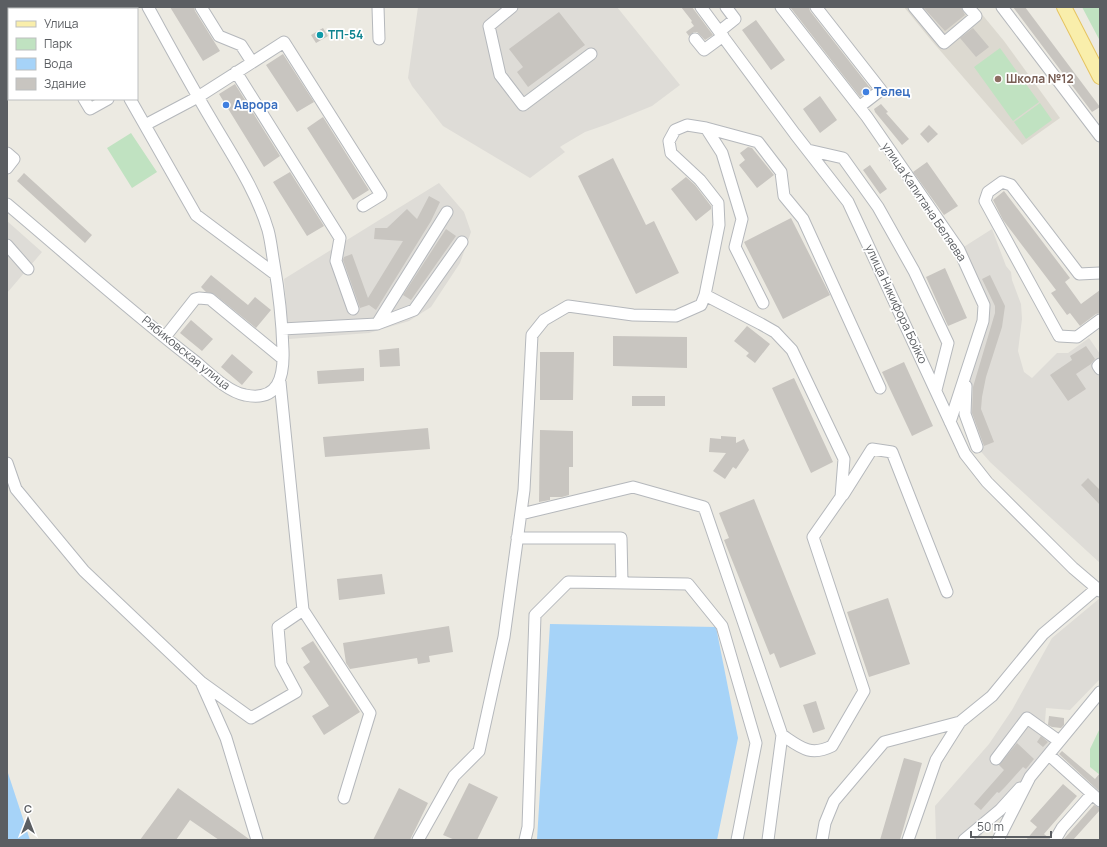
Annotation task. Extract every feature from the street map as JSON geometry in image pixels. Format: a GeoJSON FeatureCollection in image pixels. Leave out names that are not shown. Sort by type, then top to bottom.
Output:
{"type":"FeatureCollection","features":[{"type":"Feature","properties":{"kind":"main road"},"geometry":{"type":"LineString","coordinates":[[1064,7],[1098,70]]}},
{"type":"Feature","properties":{"kind":"street"},"geometry":{"type":"LineString","coordinates":[[148,7],[247,181],[262,213],[268,232],[282,329],[283,358],[280,382],[303,610],[370,713],[344,798]]}},
{"type":"Feature","properties":{"kind":"street"},"geometry":{"type":"LineString","coordinates":[[201,7],[219,36],[241,45],[252,62]]}},
{"type":"Feature","properties":{"kind":"street"},"geometry":{"type":"LineString","coordinates":[[378,7],[379,39]]}},
{"type":"Feature","properties":{"kind":"street"},"geometry":{"type":"LineString","coordinates":[[512,7],[489,26],[500,75],[522,105],[591,54]]}},
{"type":"Feature","properties":{"kind":"street","name":"улица Никифора Бойко"},"geometry":{"type":"LineString","coordinates":[[701,7],[848,202],[965,454],[987,482],[1098,590]]}},
{"type":"Feature","properties":{"kind":"street"},"geometry":{"type":"LineString","coordinates":[[695,39],[704,50],[735,19],[726,7]]}},
{"type":"Feature","properties":{"kind":"street","name":"улица Капитана Беляева"},"geometry":{"type":"LineString","coordinates":[[781,7],[859,107],[959,250],[984,305],[983,321],[950,422]]}},
{"type":"Feature","properties":{"kind":"street"},"geometry":{"type":"LineString","coordinates":[[816,7],[881,90],[859,107]]}},
{"type":"Feature","properties":{"kind":"street"},"geometry":{"type":"LineString","coordinates":[[914,7],[944,43],[976,16],[968,7]]}},
{"type":"Feature","properties":{"kind":"street"},"geometry":{"type":"LineString","coordinates":[[1002,7],[1100,136]]}},
{"type":"Feature","properties":{"kind":"street"},"geometry":{"type":"LineString","coordinates":[[145,125],[198,96],[284,42],[381,195],[363,206]]}},
{"type":"Feature","properties":{"kind":"street"},"geometry":{"type":"LineString","coordinates":[[236,72],[340,238],[336,261],[353,309]]}},
{"type":"Feature","properties":{"kind":"street"},"geometry":{"type":"LineString","coordinates":[[85,100],[90,109],[106,100]]}},
{"type":"Feature","properties":{"kind":"street"},"geometry":{"type":"LineString","coordinates":[[131,100],[196,215],[275,274]]}},
{"type":"Feature","properties":{"kind":"street"},"geometry":{"type":"LineString","coordinates":[[418,840],[454,776],[479,751],[504,636],[521,514],[524,490],[532,335],[544,320],[568,306],[633,315],[676,316],[701,305],[706,295],[719,224],[718,203],[700,180],[671,153],[669,141],[675,130],[687,125],[706,128],[758,142],[781,172],[784,196],[803,219],[880,388]]}},
{"type":"Feature","properties":{"kind":"street"},"geometry":{"type":"LineString","coordinates":[[706,128],[722,153],[742,219],[735,247],[763,303]]}},
{"type":"Feature","properties":{"kind":"street"},"geometry":{"type":"LineString","coordinates":[[808,150],[843,158],[878,207],[914,271],[948,344],[936,390]]}},
{"type":"Feature","properties":{"kind":"street"},"geometry":{"type":"LineString","coordinates":[[7,153],[14,160],[7,168]]}},
{"type":"Feature","properties":{"kind":"street"},"geometry":{"type":"LineString","coordinates":[[1100,273],[1079,274],[1011,185],[1002,182],[988,192],[985,201],[1059,336],[1077,337],[1100,320]]}},
{"type":"Feature","properties":{"kind":"street","name":"Рябиковская улица"},"geometry":{"type":"LineString","coordinates":[[7,204],[165,337],[232,391],[245,395],[258,396],[273,390],[280,382]]}},
{"type":"Feature","properties":{"kind":"street"},"geometry":{"type":"LineString","coordinates":[[377,324],[447,212]]}},
{"type":"Feature","properties":{"kind":"street"},"geometry":{"type":"LineString","coordinates":[[282,329],[377,324],[414,310],[462,242]]}},
{"type":"Feature","properties":{"kind":"street"},"geometry":{"type":"LineString","coordinates":[[7,245],[28,269]]}},
{"type":"Feature","properties":{"kind":"street"},"geometry":{"type":"LineString","coordinates":[[706,295],[775,332],[792,350],[844,458],[841,497]]}},
{"type":"Feature","properties":{"kind":"street"},"geometry":{"type":"LineString","coordinates":[[165,337],[196,299],[210,299],[283,358]]}},
{"type":"Feature","properties":{"kind":"street"},"geometry":{"type":"LineString","coordinates":[[1100,364],[1098,366],[1100,368]]}},
{"type":"Feature","properties":{"kind":"street"},"geometry":{"type":"LineString","coordinates":[[967,372],[965,414],[977,447]]}},
{"type":"Feature","properties":{"kind":"street"},"geometry":{"type":"LineString","coordinates":[[782,736],[801,748],[813,751],[823,750],[832,746],[864,691],[813,537],[872,449],[892,452],[947,592]]}},
{"type":"Feature","properties":{"kind":"street"},"geometry":{"type":"LineString","coordinates":[[7,463],[16,489],[84,571],[202,682],[251,718],[296,692],[281,664],[278,627],[303,610]]}},
{"type":"Feature","properties":{"kind":"street"},"geometry":{"type":"LineString","coordinates":[[521,514],[632,487],[704,507],[782,736],[768,840]]}},
{"type":"Feature","properties":{"kind":"street"},"geometry":{"type":"LineString","coordinates":[[517,538],[621,538],[622,583]]}},
{"type":"Feature","properties":{"kind":"street"},"geometry":{"type":"LineString","coordinates":[[526,840],[528,828],[535,615],[568,582],[688,584],[722,626],[756,743],[737,840]]}},
{"type":"Feature","properties":{"kind":"street"},"geometry":{"type":"LineString","coordinates":[[908,840],[936,760],[960,722],[992,696],[1043,634],[1098,590]]}},
{"type":"Feature","properties":{"kind":"street"},"geometry":{"type":"LineString","coordinates":[[202,682],[226,738],[257,840]]}},
{"type":"Feature","properties":{"kind":"street"},"geometry":{"type":"LineString","coordinates":[[964,840],[1000,810],[1049,755],[1100,692]]}},
{"type":"Feature","properties":{"kind":"street"},"geometry":{"type":"LineString","coordinates":[[996,759],[1027,718],[1059,741]]}},
{"type":"Feature","properties":{"kind":"street"},"geometry":{"type":"LineString","coordinates":[[822,840],[825,823],[834,801],[884,742],[960,722]]}},
{"type":"Feature","properties":{"kind":"street"},"geometry":{"type":"LineString","coordinates":[[1049,755],[1096,797],[1062,828],[1055,840]]}},
{"type":"Feature","properties":{"kind":"street"},"geometry":{"type":"LineString","coordinates":[[998,840],[1030,777]]}},
{"type":"Feature","properties":{"kind":"shaded area"},"geometry":{"type":"Polygon","coordinates":[[[418,7],[617,7],[680,85],[652,106],[585,132],[563,145],[560,147],[565,152],[530,178],[443,126],[412,86],[408,78],[418,7]]]}},
{"type":"Feature","properties":{"kind":"shaded area","name":"Школа №12"},"geometry":{"type":"Polygon","coordinates":[[[904,7],[976,7],[1004,41],[1060,118],[1022,145],[904,7]]]}},
{"type":"Feature","properties":{"kind":"shaded area"},"geometry":{"type":"Polygon","coordinates":[[[439,183],[464,212],[471,232],[460,263],[431,307],[409,321],[369,333],[289,339],[284,279],[439,183]]]}},
{"type":"Feature","properties":{"kind":"shaded area"},"geometry":{"type":"Polygon","coordinates":[[[7,221],[42,252],[7,293],[7,221]]]}},
{"type":"Feature","properties":{"kind":"shaded area"},"geometry":{"type":"Polygon","coordinates":[[[992,229],[1006,266],[1011,272],[1012,280],[1021,304],[1022,319],[1018,351],[1024,372],[1032,378],[1057,353],[1068,353],[1089,338],[1100,354],[1100,563],[990,462],[977,447],[965,395],[984,305],[959,250],[992,229]]]}},
{"type":"Feature","properties":{"kind":"shaded area"},"geometry":{"type":"Polygon","coordinates":[[[1100,598],[1100,679],[1070,710],[1046,708],[1044,735],[1053,741],[987,825],[979,840],[936,840],[935,806],[989,744],[1012,710],[1052,638],[1100,598]]]}},
{"type":"Feature","properties":{"kind":"green space"},"geometry":{"type":"Polygon","coordinates":[[[1082,7],[1100,7],[1100,41],[1082,7]]]}},
{"type":"Feature","properties":{"kind":"green space"},"geometry":{"type":"Polygon","coordinates":[[[1000,48],[1039,102],[1013,121],[974,67],[1000,48]]]}},
{"type":"Feature","properties":{"kind":"green space"},"geometry":{"type":"Polygon","coordinates":[[[1040,103],[1052,120],[1026,139],[1014,122],[1040,103]]]}},
{"type":"Feature","properties":{"kind":"green space"},"geometry":{"type":"Polygon","coordinates":[[[131,133],[157,172],[132,188],[107,148],[131,133]]]}},
{"type":"Feature","properties":{"kind":"green space"},"geometry":{"type":"Polygon","coordinates":[[[1100,728],[1100,775],[1090,767],[1090,749],[1100,728]]]}},
{"type":"Feature","properties":{"kind":"water"},"geometry":{"type":"Polygon","coordinates":[[[550,624],[716,627],[738,738],[717,840],[537,840],[550,624]]]}},
{"type":"Feature","properties":{"kind":"water"},"geometry":{"type":"Polygon","coordinates":[[[7,770],[30,840],[7,840],[7,770]]]}},
{"type":"Feature","properties":{"kind":"building"},"geometry":{"type":"Polygon","coordinates":[[[170,7],[194,7],[220,51],[203,61],[170,7]]]}},
{"type":"Feature","properties":{"kind":"building"},"geometry":{"type":"Polygon","coordinates":[[[681,7],[692,7],[713,35],[705,40],[697,32],[694,32],[689,36],[686,32],[694,26],[681,7]]]}},
{"type":"Feature","properties":{"kind":"building"},"geometry":{"type":"Polygon","coordinates":[[[790,7],[809,7],[810,11],[871,89],[860,97],[790,7]]]}},
{"type":"Feature","properties":{"kind":"building"},"geometry":{"type":"Polygon","coordinates":[[[923,7],[961,7],[965,15],[945,31],[923,7]]]}},
{"type":"Feature","properties":{"kind":"building"},"geometry":{"type":"Polygon","coordinates":[[[1013,7],[1025,7],[1100,107],[1092,112],[1013,7]]]}},
{"type":"Feature","properties":{"kind":"building"},"geometry":{"type":"Polygon","coordinates":[[[559,12],[585,45],[528,87],[517,72],[523,67],[509,49],[559,12]]]}},
{"type":"Feature","properties":{"kind":"building"},"geometry":{"type":"Polygon","coordinates":[[[756,20],[785,60],[771,70],[742,30],[756,20]]]}},
{"type":"Feature","properties":{"kind":"building","name":"ТП-54"},"geometry":{"type":"Polygon","coordinates":[[[323,28],[328,36],[316,43],[311,35],[323,28]]]}},
{"type":"Feature","properties":{"kind":"building"},"geometry":{"type":"Polygon","coordinates":[[[973,28],[989,47],[976,57],[960,38],[973,28]]]}},
{"type":"Feature","properties":{"kind":"building"},"geometry":{"type":"Polygon","coordinates":[[[283,54],[314,102],[297,112],[266,65],[283,54]]]}},
{"type":"Feature","properties":{"kind":"building"},"geometry":{"type":"Polygon","coordinates":[[[235,84],[280,156],[264,167],[219,94],[235,84]]]}},
{"type":"Feature","properties":{"kind":"building"},"geometry":{"type":"Polygon","coordinates":[[[820,96],[837,120],[820,133],[803,109],[820,96]]]}},
{"type":"Feature","properties":{"kind":"building"},"geometry":{"type":"Polygon","coordinates":[[[881,104],[888,112],[886,113],[909,139],[902,145],[875,112],[874,109],[881,104]]]}},
{"type":"Feature","properties":{"kind":"building"},"geometry":{"type":"Polygon","coordinates":[[[323,117],[369,190],[353,200],[307,128],[323,117]]]}},
{"type":"Feature","properties":{"kind":"building"},"geometry":{"type":"Polygon","coordinates":[[[929,125],[938,134],[928,143],[920,134],[929,125]]]}},
{"type":"Feature","properties":{"kind":"building"},"geometry":{"type":"Polygon","coordinates":[[[748,147],[752,148],[774,175],[757,188],[739,165],[745,160],[740,153],[748,147]]]}},
{"type":"Feature","properties":{"kind":"building"},"geometry":{"type":"Polygon","coordinates":[[[613,158],[646,225],[654,221],[679,273],[636,294],[578,176],[613,158]]]}},
{"type":"Feature","properties":{"kind":"building"},"geometry":{"type":"Polygon","coordinates":[[[927,162],[958,206],[944,215],[913,172],[927,162]]]}},
{"type":"Feature","properties":{"kind":"building"},"geometry":{"type":"Polygon","coordinates":[[[870,165],[887,189],[880,194],[863,170],[870,165]]]}},
{"type":"Feature","properties":{"kind":"building"},"geometry":{"type":"Polygon","coordinates":[[[290,172],[324,226],[307,236],[273,182],[290,172]]]}},
{"type":"Feature","properties":{"kind":"building"},"geometry":{"type":"Polygon","coordinates":[[[24,173],[92,235],[85,243],[17,181],[24,173]]]}},
{"type":"Feature","properties":{"kind":"building"},"geometry":{"type":"Polygon","coordinates":[[[686,177],[695,185],[711,206],[711,209],[696,221],[671,189],[686,177]]]}},
{"type":"Feature","properties":{"kind":"building"},"geometry":{"type":"Polygon","coordinates":[[[1004,191],[1070,278],[1065,282],[1081,304],[1100,290],[1100,313],[1096,314],[1080,326],[1070,313],[1067,315],[1051,293],[1056,290],[1003,220],[993,200],[1004,191]]]}},
{"type":"Feature","properties":{"kind":"building"},"geometry":{"type":"Polygon","coordinates":[[[429,196],[440,202],[431,221],[376,310],[369,305],[360,308],[343,260],[344,257],[352,254],[368,298],[403,241],[374,239],[375,228],[387,228],[407,209],[417,219],[429,196]]]}},
{"type":"Feature","properties":{"kind":"building"},"geometry":{"type":"Polygon","coordinates":[[[791,218],[830,295],[783,319],[744,242],[791,218]]]}},
{"type":"Feature","properties":{"kind":"building"},"geometry":{"type":"Polygon","coordinates":[[[446,229],[456,236],[411,300],[403,295],[446,229]]]}},
{"type":"Feature","properties":{"kind":"building"},"geometry":{"type":"Polygon","coordinates":[[[945,268],[967,318],[948,326],[926,277],[945,268]]]}},
{"type":"Feature","properties":{"kind":"building"},"geometry":{"type":"Polygon","coordinates":[[[211,275],[248,305],[255,297],[271,310],[256,328],[214,294],[206,292],[201,287],[211,275]]]}},
{"type":"Feature","properties":{"kind":"building"},"geometry":{"type":"Polygon","coordinates":[[[990,275],[1005,306],[1002,327],[986,377],[981,409],[994,442],[984,446],[972,413],[973,387],[995,313],[995,306],[982,279],[990,275]]]}},
{"type":"Feature","properties":{"kind":"building"},"geometry":{"type":"Polygon","coordinates":[[[191,320],[213,339],[202,351],[180,333],[191,320]]]}},
{"type":"Feature","properties":{"kind":"building"},"geometry":{"type":"Polygon","coordinates":[[[747,326],[770,344],[755,363],[746,356],[749,353],[734,341],[747,326]]]}},
{"type":"Feature","properties":{"kind":"building"},"geometry":{"type":"Polygon","coordinates":[[[613,336],[687,337],[687,368],[613,366],[613,336]]]}},
{"type":"Feature","properties":{"kind":"building"},"geometry":{"type":"Polygon","coordinates":[[[1086,346],[1095,359],[1091,364],[1076,374],[1086,389],[1068,401],[1050,375],[1072,360],[1070,356],[1086,346]]]}},
{"type":"Feature","properties":{"kind":"building"},"geometry":{"type":"Polygon","coordinates":[[[399,348],[400,366],[380,367],[379,350],[399,348]]]}},
{"type":"Feature","properties":{"kind":"building"},"geometry":{"type":"Polygon","coordinates":[[[540,352],[574,352],[573,400],[540,400],[540,352]]]}},
{"type":"Feature","properties":{"kind":"building"},"geometry":{"type":"Polygon","coordinates":[[[232,354],[253,372],[242,385],[221,367],[232,354]]]}},
{"type":"Feature","properties":{"kind":"building"},"geometry":{"type":"Polygon","coordinates":[[[904,362],[933,426],[912,436],[882,372],[904,362]]]}},
{"type":"Feature","properties":{"kind":"building"},"geometry":{"type":"Polygon","coordinates":[[[364,368],[364,381],[318,384],[317,371],[364,368]]]}},
{"type":"Feature","properties":{"kind":"building"},"geometry":{"type":"Polygon","coordinates":[[[794,378],[833,462],[811,473],[772,388],[794,378]]]}},
{"type":"Feature","properties":{"kind":"building"},"geometry":{"type":"Polygon","coordinates":[[[632,396],[665,396],[665,406],[632,406],[632,396]]]}},
{"type":"Feature","properties":{"kind":"building"},"geometry":{"type":"Polygon","coordinates":[[[428,428],[430,449],[325,457],[323,437],[428,428]]]}},
{"type":"Feature","properties":{"kind":"building"},"geometry":{"type":"Polygon","coordinates":[[[540,430],[573,431],[573,467],[569,467],[569,495],[562,497],[550,497],[550,500],[539,502],[540,430]]]}},
{"type":"Feature","properties":{"kind":"building"},"geometry":{"type":"Polygon","coordinates":[[[721,436],[736,437],[736,443],[744,439],[749,450],[736,469],[733,467],[725,479],[713,471],[726,453],[709,452],[710,438],[721,439],[721,436]]]}},
{"type":"Feature","properties":{"kind":"building"},"geometry":{"type":"Polygon","coordinates":[[[1088,478],[1100,490],[1100,505],[1081,485],[1088,478]]]}},
{"type":"Feature","properties":{"kind":"building"},"geometry":{"type":"Polygon","coordinates":[[[754,499],[816,654],[780,668],[774,653],[770,655],[724,540],[729,538],[719,513],[754,499]]]}},
{"type":"Feature","properties":{"kind":"building"},"geometry":{"type":"Polygon","coordinates":[[[382,574],[385,594],[339,600],[337,579],[382,574]]]}},
{"type":"Feature","properties":{"kind":"building"},"geometry":{"type":"Polygon","coordinates":[[[888,598],[910,664],[869,677],[847,612],[888,598]]]}},
{"type":"Feature","properties":{"kind":"building"},"geometry":{"type":"Polygon","coordinates":[[[449,626],[453,652],[429,656],[430,662],[418,664],[417,658],[350,669],[346,663],[343,643],[449,626]]]}},
{"type":"Feature","properties":{"kind":"building"},"geometry":{"type":"Polygon","coordinates":[[[313,641],[360,712],[324,735],[312,716],[329,706],[303,667],[310,662],[301,648],[313,641]]]}},
{"type":"Feature","properties":{"kind":"building"},"geometry":{"type":"Polygon","coordinates":[[[816,701],[825,729],[813,733],[803,705],[816,701]]]}},
{"type":"Feature","properties":{"kind":"building"},"geometry":{"type":"Polygon","coordinates":[[[1049,716],[1064,718],[1064,725],[1061,728],[1048,725],[1049,716]]]}},
{"type":"Feature","properties":{"kind":"building"},"geometry":{"type":"Polygon","coordinates":[[[1041,736],[1048,742],[1043,747],[1037,742],[1041,736]]]}},
{"type":"Feature","properties":{"kind":"building"},"geometry":{"type":"Polygon","coordinates":[[[1017,743],[1034,759],[1026,769],[1023,767],[999,793],[997,792],[981,810],[974,804],[1004,770],[999,765],[1017,743]]]}},
{"type":"Feature","properties":{"kind":"building"},"geometry":{"type":"Polygon","coordinates":[[[1062,751],[1095,779],[1100,773],[1100,792],[1059,754],[1062,751]]]}},
{"type":"Feature","properties":{"kind":"building"},"geometry":{"type":"Polygon","coordinates":[[[904,758],[922,763],[900,840],[880,840],[904,758]]]}},
{"type":"Feature","properties":{"kind":"building"},"geometry":{"type":"Polygon","coordinates":[[[469,783],[498,797],[477,840],[455,840],[443,835],[469,783]]]}},
{"type":"Feature","properties":{"kind":"building"},"geometry":{"type":"Polygon","coordinates":[[[1063,784],[1077,796],[1044,834],[1049,838],[1048,840],[1026,840],[1037,827],[1030,821],[1063,784]]]}},
{"type":"Feature","properties":{"kind":"building"},"geometry":{"type":"Polygon","coordinates":[[[178,788],[250,840],[219,840],[190,820],[176,840],[140,840],[178,788]]]}},
{"type":"Feature","properties":{"kind":"building"},"geometry":{"type":"Polygon","coordinates":[[[399,788],[428,803],[410,840],[373,840],[399,788]]]}},
{"type":"Feature","properties":{"kind":"building"},"geometry":{"type":"Polygon","coordinates":[[[1094,805],[1100,808],[1100,810],[1073,840],[1063,840],[1094,805]]]}},
{"type":"Feature","properties":{"kind":"place","name":"ТП-54"},"geometry":{"type":"Point","coordinates":[320,35]}},
{"type":"Feature","properties":{"kind":"place","name":"Школа №12"},"geometry":{"type":"Point","coordinates":[998,79]}},
{"type":"Feature","properties":{"kind":"place","name":"Телец"},"geometry":{"type":"Point","coordinates":[866,92]}},
{"type":"Feature","properties":{"kind":"place","name":"Аврора"},"geometry":{"type":"Point","coordinates":[226,105]}}]}
